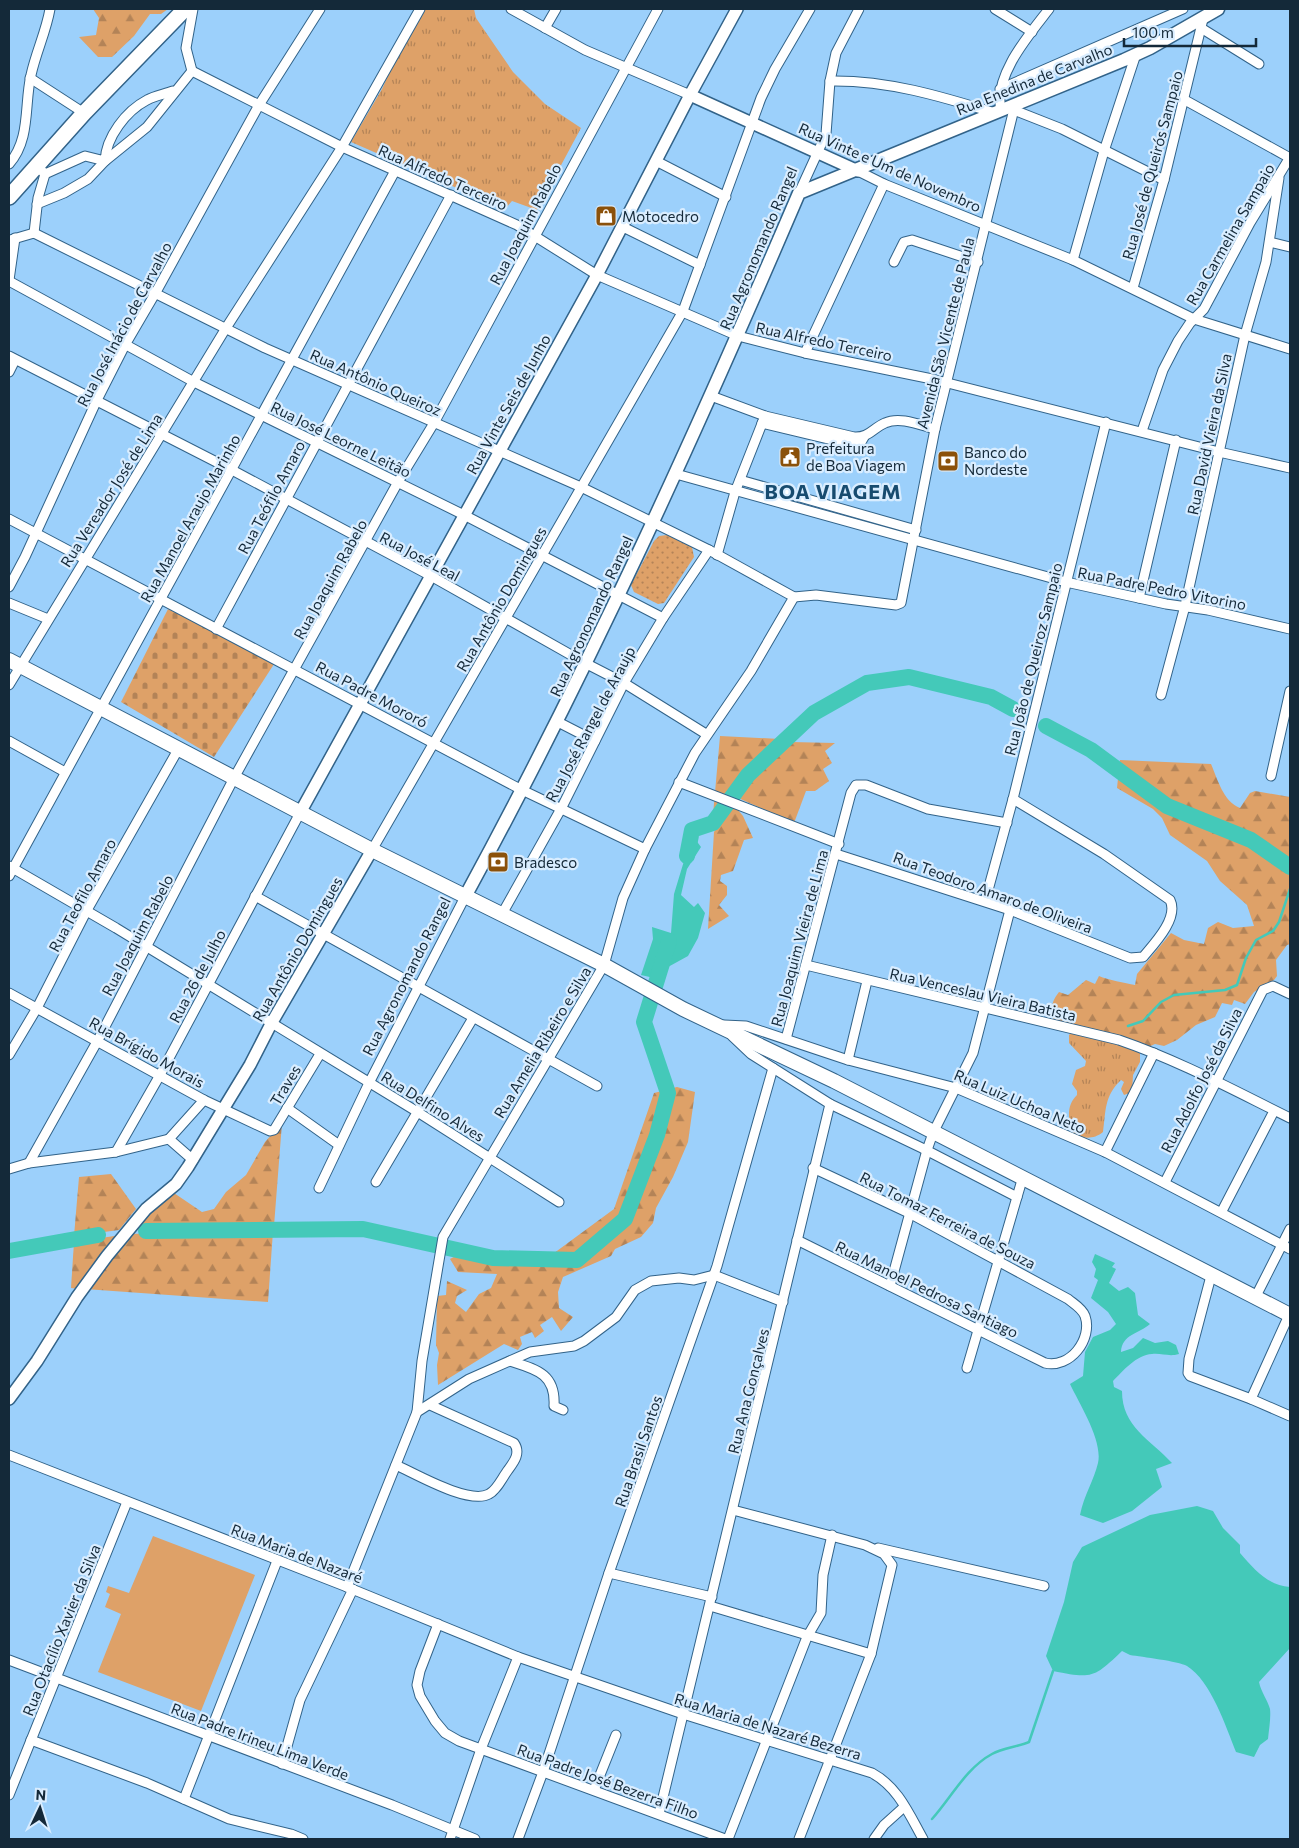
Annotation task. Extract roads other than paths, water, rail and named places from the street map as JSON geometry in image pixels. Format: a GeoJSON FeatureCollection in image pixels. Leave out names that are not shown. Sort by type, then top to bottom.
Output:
{"type":"FeatureCollection","features":[{"type":"Feature","properties":{"kind":"highway"},"geometry":{"type":"LineString","coordinates":[[9,197],[41,170],[84,112],[185,9]]}},
{"type":"Feature","properties":{"kind":"main road","name":"Rua Enedina de Carvalho"},"geometry":{"type":"LineString","coordinates":[[799,193],[858,171],[998,111],[1015,108],[1202,23],[1218,9]]}},
{"type":"Feature","properties":{"kind":"main road","name":"Rua Agronomando Rangel"},"geometry":{"type":"LineString","coordinates":[[466,895],[587,664],[712,396],[799,193]]}},
{"type":"Feature","properties":{"kind":"main road"},"geometry":{"type":"LineString","coordinates":[[14,663],[301,811],[372,850],[466,895],[604,965],[623,978],[721,1025],[1290,1315]]}},
{"type":"Feature","properties":{"kind":"street"},"geometry":{"type":"LineString","coordinates":[[9,164],[23,137],[30,78],[46,30],[50,9]]}},
{"type":"Feature","properties":{"kind":"street"},"geometry":{"type":"LineString","coordinates":[[37,204],[76,187],[147,127],[174,91],[192,71],[186,48],[193,9]]}},
{"type":"Feature","properties":{"kind":"street","name":"Rua José Inácio de Carvalho"},"geometry":{"type":"LineString","coordinates":[[9,587],[36,535],[96,402],[125,345],[259,105],[320,9]]}},
{"type":"Feature","properties":{"kind":"street"},"geometry":{"type":"LineString","coordinates":[[342,147],[420,9]]}},
{"type":"Feature","properties":{"kind":"street","name":"Rua Vinte e Um de Novembro"},"geometry":{"type":"LineString","coordinates":[[511,9],[586,50],[754,123],[884,184],[1073,260],[1194,318],[1290,349]]}},
{"type":"Feature","properties":{"kind":"street"},"geometry":{"type":"LineString","coordinates":[[545,28],[556,9]]}},
{"type":"Feature","properties":{"kind":"street","name":"Rua Joaquim Rabelo"},"geometry":{"type":"LineString","coordinates":[[29,1163],[98,1040],[234,778],[398,482],[434,423],[656,9]]}},
{"type":"Feature","properties":{"kind":"street","name":"Rua Vinte Seis de Junho"},"geometry":{"type":"LineString","coordinates":[[301,811],[597,275],[690,95],[737,9]]}},
{"type":"Feature","properties":{"kind":"street","name":"Rua Antônio Domingues"},"geometry":{"type":"LineString","coordinates":[[9,1399],[37,1361],[77,1296],[107,1256],[146,1209],[176,1184],[250,1065],[271,1024],[683,311],[754,123],[761,98],[775,68],[810,9]]}},
{"type":"Feature","properties":{"kind":"street","name":"Rua Agronomando Rangel"},"geometry":{"type":"LineString","coordinates":[[799,193],[828,126],[830,81],[836,53],[859,9]]}},
{"type":"Feature","properties":{"kind":"street"},"geometry":{"type":"LineString","coordinates":[[995,9],[1032,32]]}},
{"type":"Feature","properties":{"kind":"street"},"geometry":{"type":"LineString","coordinates":[[830,81],[865,81],[889,84],[998,111],[1000,89],[1006,73],[1049,9]]}},
{"type":"Feature","properties":{"kind":"street"},"geometry":{"type":"LineString","coordinates":[[1000,89],[1183,9]]}},
{"type":"Feature","properties":{"kind":"street"},"geometry":{"type":"LineString","coordinates":[[1202,23],[1259,64]]}},
{"type":"Feature","properties":{"kind":"street","name":"Rua José de Queirós Sampaio"},"geometry":{"type":"LineString","coordinates":[[1133,288],[1164,180],[1202,23]]}},
{"type":"Feature","properties":{"kind":"street"},"geometry":{"type":"LineString","coordinates":[[1073,260],[1104,150],[1136,54]]}},
{"type":"Feature","properties":{"kind":"street","name":"Rua Alfredo Terceiro"},"geometry":{"type":"LineString","coordinates":[[192,71],[342,147],[395,172],[452,195],[534,235],[597,275],[738,336],[805,353],[947,383],[1219,452],[1290,468]]}},
{"type":"Feature","properties":{"kind":"street"},"geometry":{"type":"LineString","coordinates":[[30,78],[84,112]]}},
{"type":"Feature","properties":{"kind":"street"},"geometry":{"type":"LineString","coordinates":[[105,161],[106,150],[113,135],[137,106],[149,99],[174,91]]}},
{"type":"Feature","properties":{"kind":"street"},"geometry":{"type":"LineString","coordinates":[[1183,99],[1290,157]]}},
{"type":"Feature","properties":{"kind":"street"},"geometry":{"type":"LineString","coordinates":[[1015,108],[1056,126],[1164,180]]}},
{"type":"Feature","properties":{"kind":"street","name":"Avenida São Vicente de Paula"},"geometry":{"type":"LineString","coordinates":[[914,540],[935,429],[1015,108]]}},
{"type":"Feature","properties":{"kind":"street","name":"Rua Vereador José de Lima"},"geometry":{"type":"LineString","coordinates":[[9,685],[14,663],[48,619],[226,328],[342,147]]}},
{"type":"Feature","properties":{"kind":"street"},"geometry":{"type":"LineString","coordinates":[[9,281],[12,239],[34,233],[41,170],[85,156],[105,161]]}},
{"type":"Feature","properties":{"kind":"street","name":"Rua Carmelina Sampaio"},"geometry":{"type":"LineString","coordinates":[[1142,431],[1163,370],[1178,341],[1194,318],[1204,309],[1250,223],[1290,157]]}},
{"type":"Feature","properties":{"kind":"street"},"geometry":{"type":"LineString","coordinates":[[656,161],[726,197]]}},
{"type":"Feature","properties":{"kind":"street","name":"Rua Manoel Araujo Marinho"},"geometry":{"type":"LineString","coordinates":[[10,870],[161,600],[395,172]]}},
{"type":"Feature","properties":{"kind":"street","name":"Rua David Vieira da Silva"},"geometry":{"type":"LineString","coordinates":[[1161,695],[1185,606],[1245,335],[1270,242],[1279,178]]}},
{"type":"Feature","properties":{"kind":"street"},"geometry":{"type":"LineString","coordinates":[[805,353],[884,184]]}},
{"type":"Feature","properties":{"kind":"street","name":"Rua Teófilo Amaro"},"geometry":{"type":"LineString","coordinates":[[216,629],[452,195]]}},
{"type":"Feature","properties":{"kind":"street"},"geometry":{"type":"LineString","coordinates":[[623,227],[700,265]]}},
{"type":"Feature","properties":{"kind":"street","name":"Rua Antônio Queiroz"},"geometry":{"type":"LineString","coordinates":[[34,233],[293,360],[582,487],[794,596]]}},
{"type":"Feature","properties":{"kind":"street"},"geometry":{"type":"LineString","coordinates":[[894,262],[904,242],[912,240],[978,262]]}},
{"type":"Feature","properties":{"kind":"street"},"geometry":{"type":"LineString","coordinates":[[1270,242],[1290,246]]}},
{"type":"Feature","properties":{"kind":"street","name":"Rua José Leorne Leitão"},"geometry":{"type":"LineString","coordinates":[[9,281],[194,382],[464,515],[664,618]]}},
{"type":"Feature","properties":{"kind":"street"},"geometry":{"type":"LineString","coordinates":[[9,372],[12,358]]}},
{"type":"Feature","properties":{"kind":"street","name":"Rua José Leal"},"geometry":{"type":"LineString","coordinates":[[12,358],[161,436],[232,470],[431,576],[624,683],[706,734]]}},
{"type":"Feature","properties":{"kind":"street"},"geometry":{"type":"LineString","coordinates":[[712,396],[764,420],[854,437],[864,437],[885,423],[895,420],[935,429]]}},
{"type":"Feature","properties":{"kind":"street","name":"Rua José Rangel de Araujp"},"geometry":{"type":"LineString","coordinates":[[502,914],[562,807],[624,683],[664,618],[713,553],[764,420]]}},
{"type":"Feature","properties":{"kind":"street","name":"Rua João de Queiroz Sampaio"},"geometry":{"type":"LineString","coordinates":[[985,901],[1013,799],[1106,422]]}},
{"type":"Feature","properties":{"kind":"street"},"geometry":{"type":"LineString","coordinates":[[1139,598],[1176,440]]}},
{"type":"Feature","properties":{"kind":"street","name":"Rua Padre Pedro Vitorino"},"geometry":{"type":"LineString","coordinates":[[676,474],[735,492],[1066,582],[1290,629]]}},
{"type":"Feature","properties":{"kind":"street"},"geometry":{"type":"LineString","coordinates":[[740,480],[916,530]]}},
{"type":"Feature","properties":{"kind":"street","name":"Rua Padre Mororó"},"geometry":{"type":"LineString","coordinates":[[9,519],[36,535],[361,703],[522,790],[562,807],[645,849]]}},
{"type":"Feature","properties":{"kind":"street"},"geometry":{"type":"LineString","coordinates":[[794,596],[816,595],[900,604],[914,540]]}},
{"type":"Feature","properties":{"kind":"street","name":"Rua Amelia Ribeiro e Silva"},"geometry":{"type":"LineString","coordinates":[[282,1764],[300,1700],[350,1588],[417,1412],[422,1361],[443,1237],[604,965],[623,898],[678,782],[706,734],[751,671],[794,596]]}},
{"type":"Feature","properties":{"kind":"street"},"geometry":{"type":"LineString","coordinates":[[9,603],[48,619]]}},
{"type":"Feature","properties":{"kind":"street"},"geometry":{"type":"LineString","coordinates":[[1271,776],[1290,691]]}},
{"type":"Feature","properties":{"kind":"street"},"geometry":{"type":"LineString","coordinates":[[558,722],[596,742]]}},
{"type":"Feature","properties":{"kind":"street"},"geometry":{"type":"LineString","coordinates":[[9,741],[65,772]]}},
{"type":"Feature","properties":{"kind":"street","name":"Rua Teofilo Amaro"},"geometry":{"type":"LineString","coordinates":[[9,1055],[37,1008],[88,910],[178,748]]}},
{"type":"Feature","properties":{"kind":"street"},"geometry":{"type":"LineString","coordinates":[[678,782],[839,844]]}},
{"type":"Feature","properties":{"kind":"street","name":"Rua Joaquim Vieira de Lima"},"geometry":{"type":"LineString","coordinates":[[786,1039],[851,793],[854,788],[860,784],[928,809],[1006,823]]}},
{"type":"Feature","properties":{"kind":"street","name":"Rua Teodoro Amaro de Oliveira"},"geometry":{"type":"LineString","coordinates":[[836,854],[985,901],[1130,958],[1139,959],[1157,940],[1171,915],[1173,908],[1170,900],[1104,854],[1013,799]]}},
{"type":"Feature","properties":{"kind":"street","name":"Rua 26 de Julho"},"geometry":{"type":"LineString","coordinates":[[116,1152],[160,1075],[301,811]]}},
{"type":"Feature","properties":{"kind":"street","name":"Rua Delfino Alves"},"geometry":{"type":"LineString","coordinates":[[10,870],[88,910],[146,948],[416,1111],[559,1202]]}},
{"type":"Feature","properties":{"kind":"street","name":"Rua Agronomando Rangel"},"geometry":{"type":"LineString","coordinates":[[319,1188],[369,1083],[466,895]]}},
{"type":"Feature","properties":{"kind":"street"},"geometry":{"type":"LineString","coordinates":[[255,896],[597,1086]]}},
{"type":"Feature","properties":{"kind":"street"},"geometry":{"type":"LineString","coordinates":[[890,1286],[933,1133],[973,1053],[1010,910]]}},
{"type":"Feature","properties":{"kind":"street","name":"Rua Venceslau Vieira Batista"},"geometry":{"type":"LineString","coordinates":[[806,965],[984,1009],[1087,1032],[1154,1052],[1217,1080],[1290,1118]]}},
{"type":"Feature","properties":{"kind":"street"},"geometry":{"type":"LineString","coordinates":[[848,1060],[867,981]]}},
{"type":"Feature","properties":{"kind":"street","name":"Rua Adolfo José da Silva"},"geometry":{"type":"LineString","coordinates":[[1165,1182],[1263,990],[1272,986],[1290,994]]}},
{"type":"Feature","properties":{"kind":"street","name":"Rua Brígido Morais"},"geometry":{"type":"LineString","coordinates":[[9,993],[98,1040],[204,1100],[263,1130],[274,1130]]}},
{"type":"Feature","properties":{"kind":"street"},"geometry":{"type":"LineString","coordinates":[[376,1182],[416,1111],[473,1018]]}},
{"type":"Feature","properties":{"kind":"street"},"geometry":{"type":"LineString","coordinates":[[721,1025],[751,1054],[830,1104],[927,1150],[1017,1197]]}},
{"type":"Feature","properties":{"kind":"street","name":"Rua Luiz Uchoa Neto"},"geometry":{"type":"LineString","coordinates":[[721,1025],[746,1026],[848,1060],[956,1088],[1106,1152],[1222,1211],[1286,1247]]}},
{"type":"Feature","properties":{"kind":"street"},"geometry":{"type":"LineString","coordinates":[[1106,1152],[1154,1052]]}},
{"type":"Feature","properties":{"kind":"street","name":"Traves"},"geometry":{"type":"LineString","coordinates":[[274,1130],[320,1054]]}},
{"type":"Feature","properties":{"kind":"street","name":"Rua Brasil Santos"},"geometry":{"type":"LineString","coordinates":[[518,1839],[544,1772],[609,1573],[714,1275],[772,1068]]}},
{"type":"Feature","properties":{"kind":"street"},"geometry":{"type":"LineString","coordinates":[[9,1169],[29,1163],[116,1152],[169,1139],[204,1100]]}},
{"type":"Feature","properties":{"kind":"street","name":"Rua Ana Gonçalves"},"geometry":{"type":"LineString","coordinates":[[659,1814],[783,1302],[813,1168],[830,1104]]}},
{"type":"Feature","properties":{"kind":"street"},"geometry":{"type":"LineString","coordinates":[[287,1108],[339,1144]]}},
{"type":"Feature","properties":{"kind":"street"},"geometry":{"type":"LineString","coordinates":[[1222,1211],[1274,1110]]}},
{"type":"Feature","properties":{"kind":"street"},"geometry":{"type":"LineString","coordinates":[[169,1139],[192,1160]]}},
{"type":"Feature","properties":{"kind":"street","name":"Rua Tomaz Ferreira de Souza"},"geometry":{"type":"LineString","coordinates":[[813,1168],[910,1214],[997,1260],[1068,1300],[1084,1313],[1086,1323],[1085,1334],[1078,1350],[1068,1361],[1058,1365],[1045,1363]]}},
{"type":"Feature","properties":{"kind":"street"},"geometry":{"type":"LineString","coordinates":[[967,1368],[997,1260],[1022,1180]]}},
{"type":"Feature","properties":{"kind":"street"},"geometry":{"type":"LineString","coordinates":[[1254,1298],[1286,1247],[1290,1229]]}},
{"type":"Feature","properties":{"kind":"street","name":"Rua Manoel Pedrosa Santiago"},"geometry":{"type":"LineString","coordinates":[[797,1240],[1045,1363]]}},
{"type":"Feature","properties":{"kind":"street"},"geometry":{"type":"LineString","coordinates":[[417,1412],[469,1379],[530,1352],[574,1346],[584,1341],[616,1317],[631,1295],[648,1283],[666,1278],[694,1280],[714,1275],[783,1302]]}},
{"type":"Feature","properties":{"kind":"street"},"geometry":{"type":"LineString","coordinates":[[1211,1276],[1189,1358],[1188,1373],[1190,1376],[1290,1416]]}},
{"type":"Feature","properties":{"kind":"street"},"geometry":{"type":"LineString","coordinates":[[1251,1399],[1290,1315]]}},
{"type":"Feature","properties":{"kind":"street"},"geometry":{"type":"LineString","coordinates":[[510,1361],[541,1371],[550,1385],[554,1406],[563,1410]]}},
{"type":"Feature","properties":{"kind":"street"},"geometry":{"type":"LineString","coordinates":[[396,1465],[463,1495],[475,1497],[491,1493],[515,1460],[518,1452],[514,1443],[430,1405]]}},
{"type":"Feature","properties":{"kind":"street","name":"Rua Maria de Nazaré"},"geometry":{"type":"LineString","coordinates":[[9,1455],[350,1588],[518,1657],[574,1677]]}},
{"type":"Feature","properties":{"kind":"street","name":"Rua Otacílio Xavier da Silva"},"geometry":{"type":"LineString","coordinates":[[9,1795],[127,1502]]}},
{"type":"Feature","properties":{"kind":"street"},"geometry":{"type":"LineString","coordinates":[[733,1510],[865,1545],[1044,1586]]}},
{"type":"Feature","properties":{"kind":"street"},"geometry":{"type":"LineString","coordinates":[[727,1839],[808,1637],[821,1613],[823,1575],[832,1535]]}},
{"type":"Feature","properties":{"kind":"street"},"geometry":{"type":"LineString","coordinates":[[799,1839],[872,1654],[892,1565],[884,1554],[865,1545]]}},
{"type":"Feature","properties":{"kind":"street"},"geometry":{"type":"LineString","coordinates":[[184,1799],[207,1736],[243,1652],[277,1561]]}},
{"type":"Feature","properties":{"kind":"street"},"geometry":{"type":"LineString","coordinates":[[609,1573],[711,1601],[808,1637],[872,1654]]}},
{"type":"Feature","properties":{"kind":"street","name":"Rua Padre José Bezerra Filho"},"geometry":{"type":"LineString","coordinates":[[438,1624],[420,1670],[417,1685],[420,1696],[445,1733],[458,1741],[727,1839]]}},
{"type":"Feature","properties":{"kind":"street"},"geometry":{"type":"LineString","coordinates":[[452,1835],[481,1749],[518,1657]]}},
{"type":"Feature","properties":{"kind":"street","name":"Rua Padre Irineu Lima Verde"},"geometry":{"type":"LineString","coordinates":[[9,1660],[282,1764],[452,1835],[475,1839]]}},
{"type":"Feature","properties":{"kind":"street","name":"Rua Maria de Nazaré Bezerra"},"geometry":{"type":"LineString","coordinates":[[574,1677],[766,1741],[831,1759],[883,1779],[896,1790],[923,1839]]}},
{"type":"Feature","properties":{"kind":"street"},"geometry":{"type":"LineString","coordinates":[[594,1790],[616,1735]]}},
{"type":"Feature","properties":{"kind":"street"},"geometry":{"type":"LineString","coordinates":[[31,1740],[147,1783],[229,1819],[291,1834],[303,1839]]}},
{"type":"Feature","properties":{"kind":"street"},"geometry":{"type":"LineString","coordinates":[[874,1839],[884,1826],[904,1807]]}},
{"type":"Feature","properties":{"kind":"waterway"},"geometry":{"type":"LineString","coordinates":[[687,856],[692,830],[713,823],[748,775],[814,713],[867,683],[909,677],[991,697],[1013,709]]}},
{"type":"Feature","properties":{"kind":"waterway"},"geometry":{"type":"LineString","coordinates":[[1046,726],[1091,750],[1167,806],[1251,840],[1290,867]]}},
{"type":"Feature","properties":{"kind":"waterway"},"geometry":{"type":"LineString","coordinates":[[1128,1026],[1143,1021],[1161,1002],[1174,995],[1225,990],[1237,985],[1246,958],[1256,940],[1273,931],[1279,922],[1290,889]]}},
{"type":"Feature","properties":{"kind":"waterway"},"geometry":{"type":"LineString","coordinates":[[146,1231],[363,1229],[493,1258],[577,1260],[625,1219],[657,1135],[668,1093],[644,1022],[669,941]]}},
{"type":"Feature","properties":{"kind":"waterway"},"geometry":{"type":"LineString","coordinates":[[9,1251],[98,1235]]}},
{"type":"Feature","properties":{"kind":"waterway"},"geometry":{"type":"LineString","coordinates":[[932,1819],[974,1767],[996,1752],[1029,1742],[1053,1671]]}},
{"type":"Feature","properties":{"kind":"place","name":"Motocedro"},"geometry":{"type":"Point","coordinates":[606,216]}},
{"type":"Feature","properties":{"kind":"place","name":"Prefeitura de Boa Viagem"},"geometry":{"type":"Point","coordinates":[790,457]}},
{"type":"Feature","properties":{"kind":"place","name":"Banco do Nordeste"},"geometry":{"type":"Point","coordinates":[948,461]}},
{"type":"Feature","properties":{"kind":"place","name":"Bradesco"},"geometry":{"type":"Point","coordinates":[498,862]}},
{"type":"Feature","properties":{"kind":"district","name":"BOA VIAGEM"},"geometry":{"type":"Point","coordinates":[833,491]}}]}
